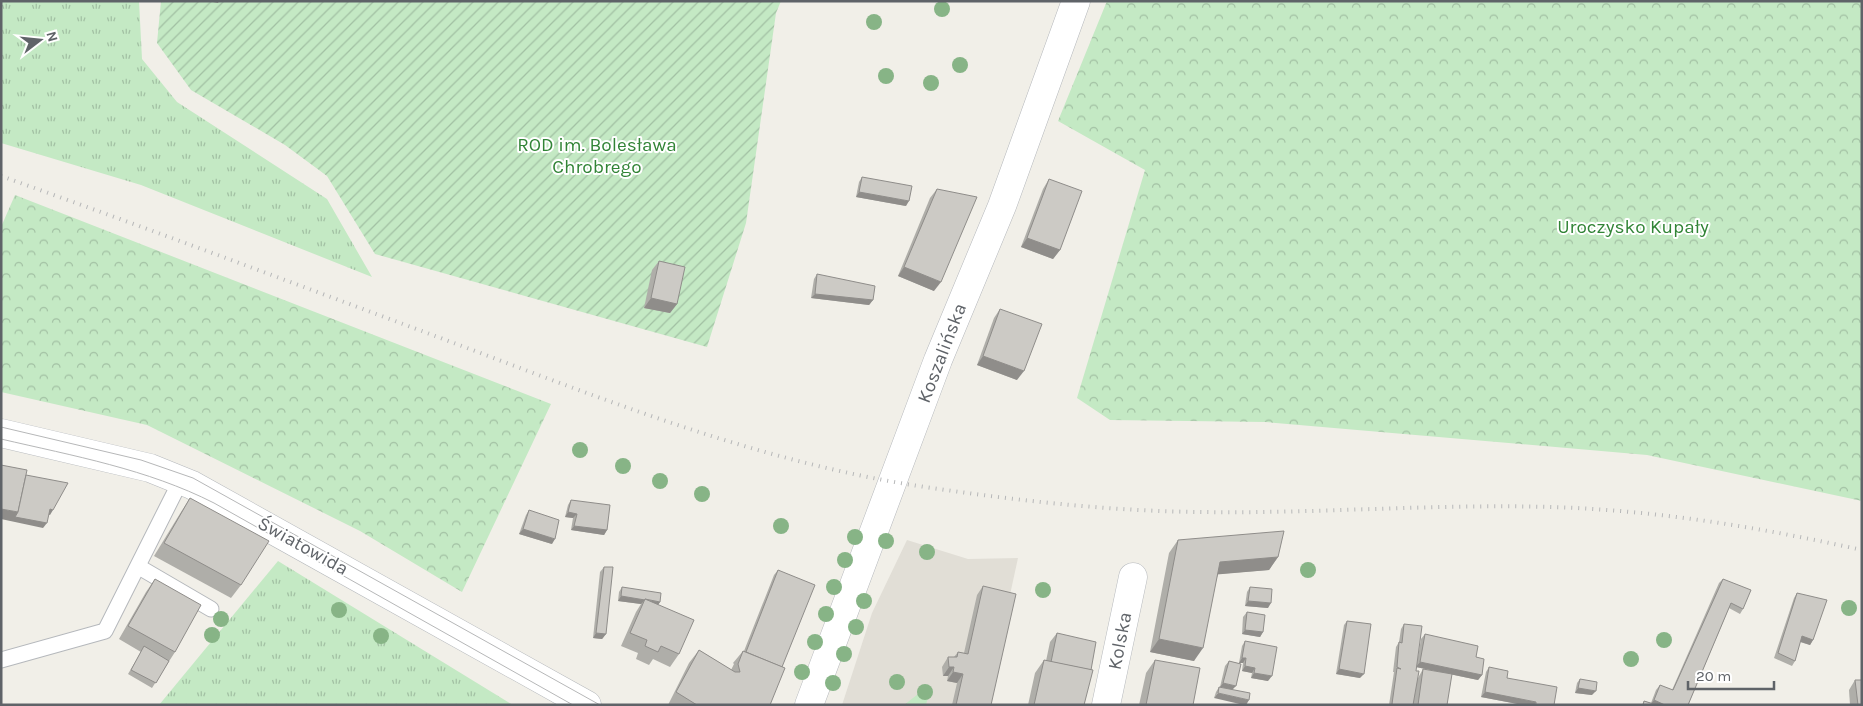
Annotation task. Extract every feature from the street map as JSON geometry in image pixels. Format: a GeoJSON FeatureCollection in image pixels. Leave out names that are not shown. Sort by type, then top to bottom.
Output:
{"type":"FeatureCollection","features":[{"type":"Feature","properties":{"kind":"street","name":"Koszalińska"},"geometry":{"type":"LineString","coordinates":[[809,705],[938,360],[1002,206],[1076,1]]}},
{"type":"Feature","properties":{"kind":"street","name":"Światowida"},"geometry":{"type":"LineString","coordinates":[[1,433],[139,466],[180,480],[587,705]]}},
{"type":"Feature","properties":{"kind":"street","name":"Kolska"},"geometry":{"type":"LineString","coordinates":[[1106,705],[1133,577]]}},
{"type":"Feature","properties":{"kind":"lane"},"geometry":{"type":"LineString","coordinates":[[1,660],[105,632],[139,567],[180,480]]}},
{"type":"Feature","properties":{"kind":"lane"},"geometry":{"type":"LineString","coordinates":[[139,567],[211,609]]}},
{"type":"Feature","properties":{"kind":"shaded area"},"geometry":{"type":"Polygon","coordinates":[[[907,540],[968,559],[1018,558],[986,705],[842,705],[872,613],[907,540]]]}},
{"type":"Feature","properties":{"kind":"green space"},"geometry":{"type":"Polygon","coordinates":[[[1,1],[139,1],[142,59],[177,102],[327,199],[372,277],[141,185],[1,143],[1,1]]]}},
{"type":"Feature","properties":{"kind":"green space","name":"ROD im. Bolesława Chrobrego"},"geometry":{"type":"Polygon","coordinates":[[[161,1],[781,1],[776,13],[746,223],[707,347],[375,254],[327,176],[285,145],[191,90],[157,43],[161,1]]]}},
{"type":"Feature","properties":{"kind":"green space","name":"Uroczysko Kupały"},"geometry":{"type":"Polygon","coordinates":[[[1107,1],[1862,1],[1862,501],[1647,455],[1265,422],[1110,420],[1077,398],[1145,170],[1058,121],[1107,1]]]}},
{"type":"Feature","properties":{"kind":"green space"},"geometry":{"type":"Polygon","coordinates":[[[15,195],[551,404],[462,592],[360,531],[147,425],[1,392],[1,227],[15,195]]]}},
{"type":"Feature","properties":{"kind":"green space"},"geometry":{"type":"Polygon","coordinates":[[[278,561],[513,705],[159,705],[278,561]]]}},
{"type":"Feature","properties":{"kind":"green space"},"geometry":{"type":"Polygon","coordinates":[[[927,687],[930,689],[926,705],[904,705],[927,687]]]}},
{"type":"Feature","properties":{"kind":"building"},"geometry":{"type":"Polygon","coordinates":[[[862,177],[912,186],[909,201],[859,192],[862,177]]]}},
{"type":"Feature","properties":{"kind":"building"},"geometry":{"type":"Polygon","coordinates":[[[1049,179],[1082,191],[1060,250],[1027,238],[1049,179]]]}},
{"type":"Feature","properties":{"kind":"building"},"geometry":{"type":"Polygon","coordinates":[[[937,189],[977,197],[941,282],[904,267],[937,189]]]}},
{"type":"Feature","properties":{"kind":"building"},"geometry":{"type":"Polygon","coordinates":[[[659,261],[685,267],[677,304],[651,298],[659,261]]]}},
{"type":"Feature","properties":{"kind":"building"},"geometry":{"type":"Polygon","coordinates":[[[817,274],[875,286],[873,300],[815,294],[817,274]]]}},
{"type":"Feature","properties":{"kind":"building"},"geometry":{"type":"Polygon","coordinates":[[[1000,309],[1042,324],[1024,371],[983,356],[1000,309]]]}},
{"type":"Feature","properties":{"kind":"building"},"geometry":{"type":"Polygon","coordinates":[[[1,465],[27,470],[18,512],[1,509],[1,465]]]}},
{"type":"Feature","properties":{"kind":"building"},"geometry":{"type":"Polygon","coordinates":[[[26,475],[68,483],[53,510],[50,509],[47,523],[15,517],[18,512],[26,475]]]}},
{"type":"Feature","properties":{"kind":"building"},"geometry":{"type":"Polygon","coordinates":[[[190,498],[269,541],[241,585],[164,543],[190,498]]]}},
{"type":"Feature","properties":{"kind":"building"},"geometry":{"type":"Polygon","coordinates":[[[571,500],[610,505],[607,530],[574,526],[577,514],[568,512],[571,500]]]}},
{"type":"Feature","properties":{"kind":"building"},"geometry":{"type":"Polygon","coordinates":[[[529,510],[559,520],[555,539],[523,529],[529,510]]]}},
{"type":"Feature","properties":{"kind":"building"},"geometry":{"type":"Polygon","coordinates":[[[1284,531],[1278,557],[1220,562],[1203,648],[1159,639],[1178,540],[1284,531]]]}},
{"type":"Feature","properties":{"kind":"building"},"geometry":{"type":"Polygon","coordinates":[[[604,567],[613,567],[606,634],[596,633],[604,567]]]}},
{"type":"Feature","properties":{"kind":"building"},"geometry":{"type":"Polygon","coordinates":[[[778,570],[815,585],[782,667],[746,652],[778,570]]]}},
{"type":"Feature","properties":{"kind":"building"},"geometry":{"type":"Polygon","coordinates":[[[155,579],[201,605],[175,652],[128,626],[155,579]]]}},
{"type":"Feature","properties":{"kind":"building"},"geometry":{"type":"Polygon","coordinates":[[[1723,579],[1751,590],[1743,609],[1731,603],[1688,705],[1665,705],[1654,700],[1660,685],[1673,690],[1723,579]]]}},
{"type":"Feature","properties":{"kind":"building"},"geometry":{"type":"Polygon","coordinates":[[[983,586],[1016,594],[991,705],[956,705],[963,674],[953,672],[954,667],[949,667],[948,657],[957,657],[958,652],[968,654],[983,586]]]}},
{"type":"Feature","properties":{"kind":"building"},"geometry":{"type":"Polygon","coordinates":[[[622,587],[661,593],[660,602],[621,596],[622,587]]]}},
{"type":"Feature","properties":{"kind":"building"},"geometry":{"type":"Polygon","coordinates":[[[1250,587],[1272,589],[1271,603],[1248,601],[1250,587]]]}},
{"type":"Feature","properties":{"kind":"building"},"geometry":{"type":"Polygon","coordinates":[[[1797,593],[1827,600],[1813,640],[1802,636],[1795,661],[1778,653],[1797,593]]]}},
{"type":"Feature","properties":{"kind":"building"},"geometry":{"type":"Polygon","coordinates":[[[645,599],[694,620],[679,654],[661,646],[658,652],[645,646],[647,640],[630,633],[645,599]]]}},
{"type":"Feature","properties":{"kind":"building"},"geometry":{"type":"Polygon","coordinates":[[[1247,612],[1265,615],[1263,632],[1245,630],[1247,612]]]}},
{"type":"Feature","properties":{"kind":"building"},"geometry":{"type":"Polygon","coordinates":[[[1347,621],[1371,624],[1364,674],[1339,669],[1347,621]]]}},
{"type":"Feature","properties":{"kind":"building"},"geometry":{"type":"Polygon","coordinates":[[[1404,624],[1422,626],[1416,671],[1419,671],[1413,705],[1394,705],[1392,704],[1397,668],[1401,669],[1397,667],[1399,642],[1402,643],[1404,624]]]}},
{"type":"Feature","properties":{"kind":"building"},"geometry":{"type":"Polygon","coordinates":[[[1057,633],[1096,642],[1091,670],[1051,662],[1057,633]]]}},
{"type":"Feature","properties":{"kind":"building"},"geometry":{"type":"Polygon","coordinates":[[[1425,634],[1478,646],[1476,657],[1484,659],[1482,675],[1420,662],[1425,634]]]}},
{"type":"Feature","properties":{"kind":"building"},"geometry":{"type":"Polygon","coordinates":[[[1245,641],[1277,647],[1272,676],[1254,673],[1255,668],[1245,666],[1246,658],[1242,658],[1245,641]]]}},
{"type":"Feature","properties":{"kind":"building"},"geometry":{"type":"Polygon","coordinates":[[[144,646],[169,661],[156,683],[131,670],[144,646]]]}},
{"type":"Feature","properties":{"kind":"building"},"geometry":{"type":"Polygon","coordinates":[[[699,650],[735,672],[740,672],[738,664],[743,651],[785,668],[770,705],[697,705],[676,692],[699,650]]]}},
{"type":"Feature","properties":{"kind":"building"},"geometry":{"type":"Polygon","coordinates":[[[1044,660],[1093,670],[1084,705],[1034,705],[1044,660]]]}},
{"type":"Feature","properties":{"kind":"building"},"geometry":{"type":"Polygon","coordinates":[[[1155,660],[1200,668],[1193,705],[1146,705],[1155,660]]]}},
{"type":"Feature","properties":{"kind":"building"},"geometry":{"type":"Polygon","coordinates":[[[1229,661],[1241,664],[1236,686],[1223,683],[1229,661]]]}},
{"type":"Feature","properties":{"kind":"building"},"geometry":{"type":"Polygon","coordinates":[[[1489,667],[1508,671],[1507,678],[1557,687],[1554,705],[1536,705],[1536,702],[1485,692],[1489,667]]]}},
{"type":"Feature","properties":{"kind":"building"},"geometry":{"type":"Polygon","coordinates":[[[1423,669],[1452,674],[1447,705],[1418,705],[1423,669]]]}},
{"type":"Feature","properties":{"kind":"building"},"geometry":{"type":"Polygon","coordinates":[[[1580,679],[1597,682],[1596,691],[1578,688],[1580,679]]]}},
{"type":"Feature","properties":{"kind":"building"},"geometry":{"type":"Polygon","coordinates":[[[1855,680],[1862,680],[1862,705],[1858,705],[1855,680]]]}},
{"type":"Feature","properties":{"kind":"building"},"geometry":{"type":"Polygon","coordinates":[[[1219,687],[1250,693],[1249,700],[1218,693],[1219,687]]]}},
{"type":"Feature","properties":{"kind":"building"},"geometry":{"type":"Polygon","coordinates":[[[1644,701],[1657,705],[1643,705],[1644,701]]]}},
{"type":"Feature","properties":{"kind":"tram line"},"geometry":{"type":"LineString","coordinates":[[1,427],[141,460],[193,478],[600,705]]}},
{"type":"Feature","properties":{"kind":"tram line"},"geometry":{"type":"LineString","coordinates":[[1,439],[136,472],[189,491],[214,503],[573,705]]}},
{"type":"Feature","properties":{"kind":"railway"},"geometry":{"type":"LineString","coordinates":[[1,176],[635,410],[752,448],[871,478],[1032,501],[1166,511],[1247,512],[1482,506],[1612,510],[1720,523],[1862,550]]}}]}
